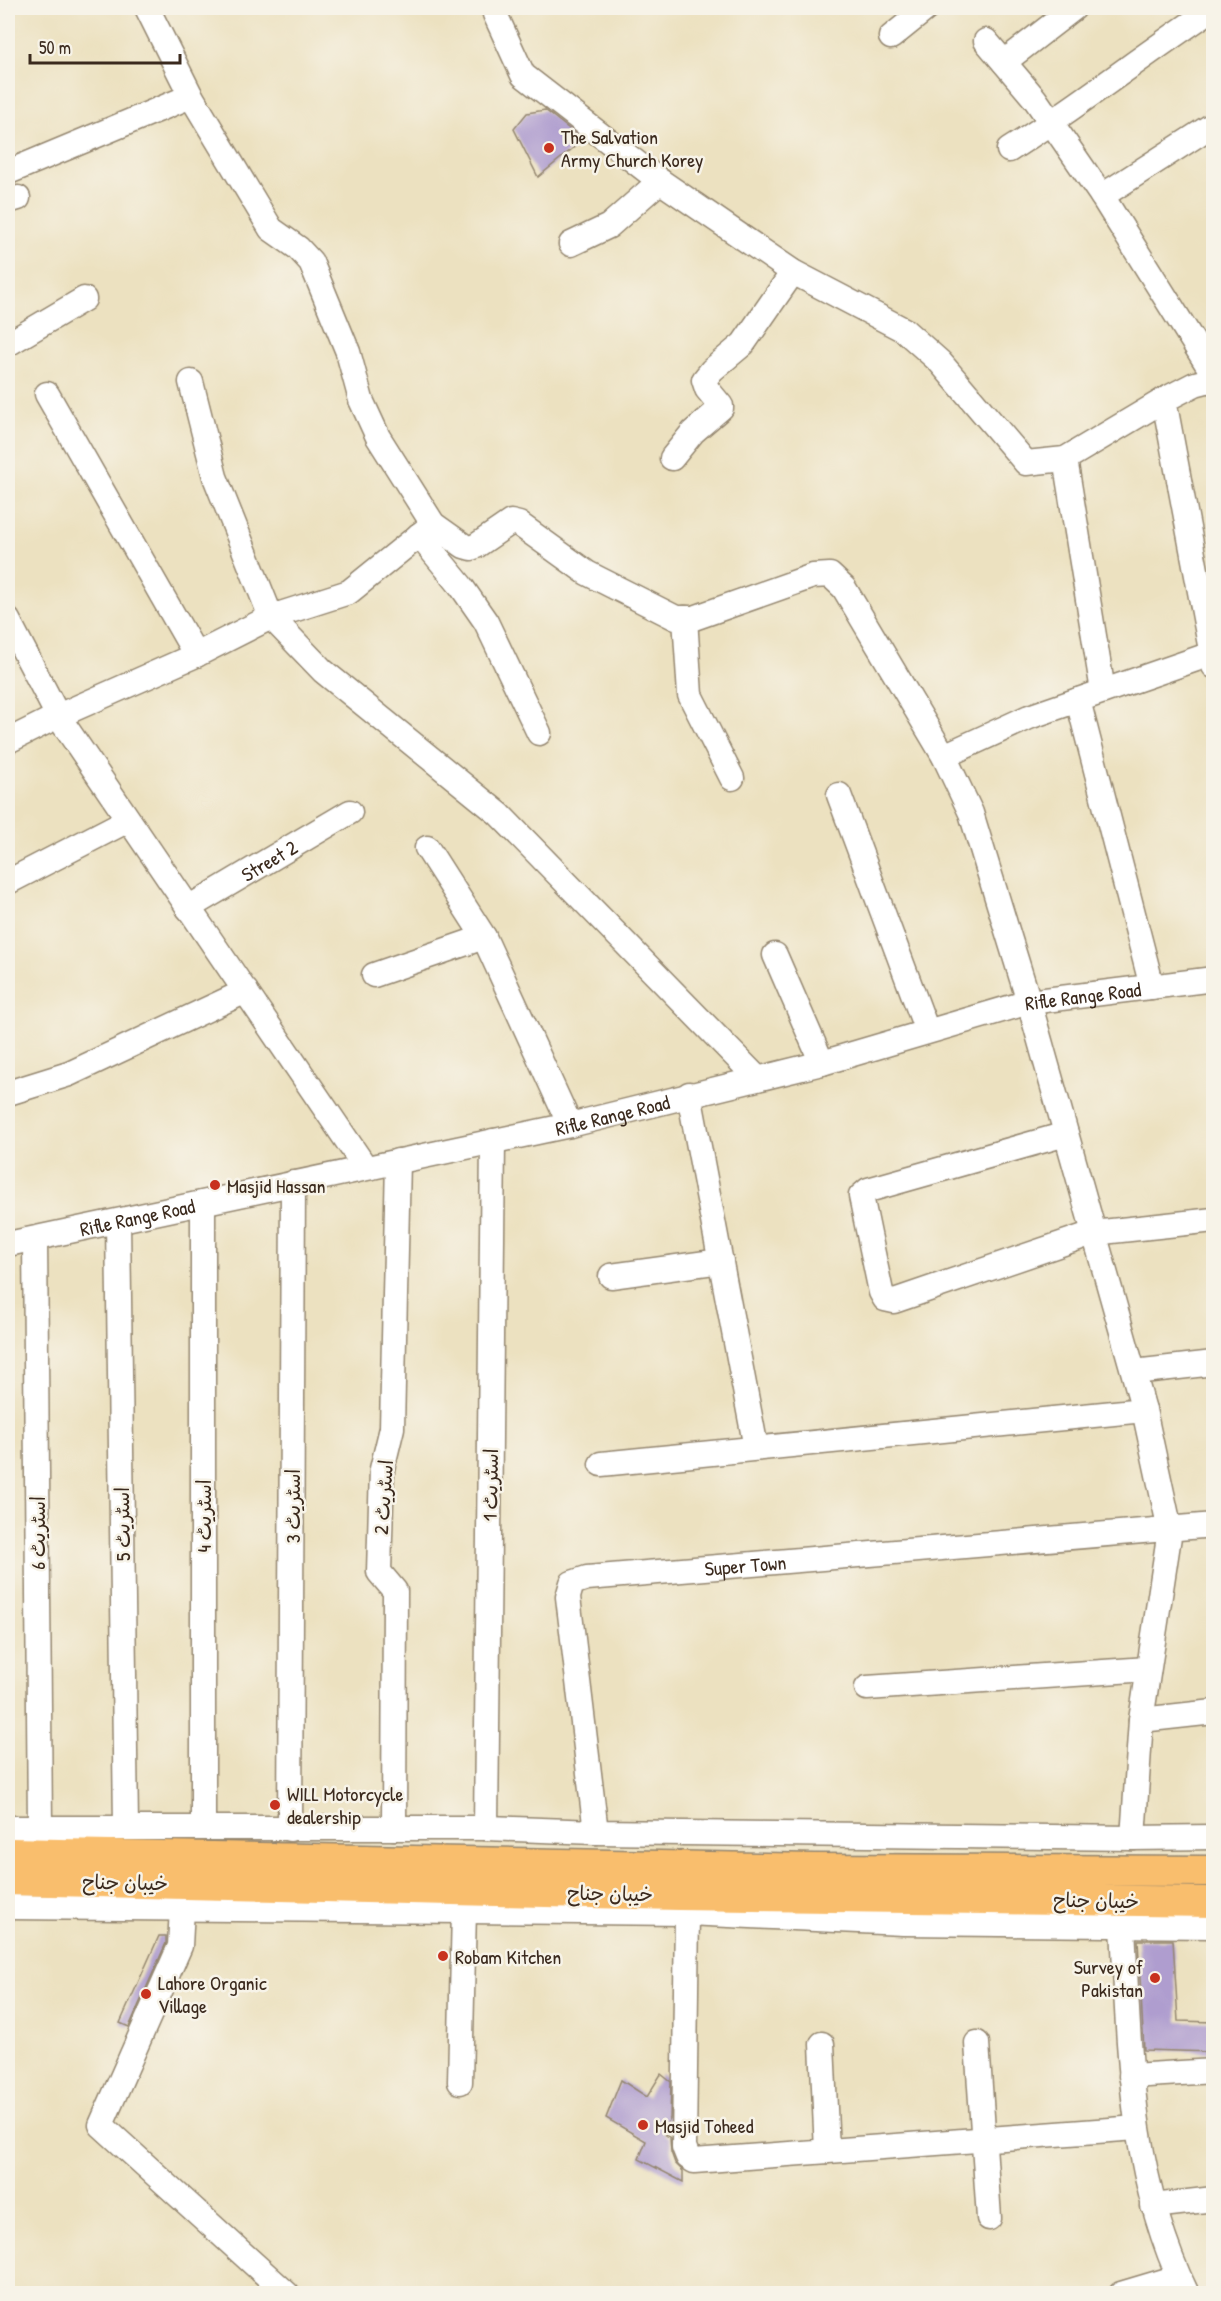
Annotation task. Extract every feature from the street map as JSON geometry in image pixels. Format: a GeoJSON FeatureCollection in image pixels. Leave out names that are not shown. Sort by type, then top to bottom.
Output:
{"type":"FeatureCollection","features":[{"type":"Feature","properties":{"kind":"main road","name":"خیبان جناح"},"geometry":{"type":"LineString","coordinates":[[8,1853],[802,1868],[1214,1871]]}},
{"type":"Feature","properties":{"kind":"main road","name":"خیبان جناح"},"geometry":{"type":"LineString","coordinates":[[8,1880],[679,1895],[1214,1902]]}},
{"type":"Feature","properties":{"kind":"street"},"geometry":{"type":"LineString","coordinates":[[147,8],[191,96],[271,229],[298,248],[311,262],[348,352],[361,400],[378,437],[426,529],[486,622],[539,733]]}},
{"type":"Feature","properties":{"kind":"street"},"geometry":{"type":"LineString","coordinates":[[495,8],[495,14],[523,75],[660,181],[793,272],[904,330],[940,362],[1026,463],[1065,459],[1164,400],[1214,377],[1102,196],[1035,99],[986,42]]}},
{"type":"Feature","properties":{"kind":"street"},"geometry":{"type":"LineString","coordinates":[[891,37],[927,8]]}},
{"type":"Feature","properties":{"kind":"street"},"geometry":{"type":"LineString","coordinates":[[1004,62],[1074,8]]}},
{"type":"Feature","properties":{"kind":"street"},"geometry":{"type":"LineString","coordinates":[[1009,150],[1052,123],[1171,36],[1214,8]]}},
{"type":"Feature","properties":{"kind":"street"},"geometry":{"type":"LineString","coordinates":[[11,171],[191,96]]}},
{"type":"Feature","properties":{"kind":"street"},"geometry":{"type":"LineString","coordinates":[[1102,196],[1214,124]]}},
{"type":"Feature","properties":{"kind":"street"},"geometry":{"type":"LineString","coordinates":[[571,244],[609,226],[660,181]]}},
{"type":"Feature","properties":{"kind":"street"},"geometry":{"type":"LineString","coordinates":[[672,458],[693,432],[721,408],[704,380],[712,370],[743,344],[793,272]]}},
{"type":"Feature","properties":{"kind":"street"},"geometry":{"type":"LineString","coordinates":[[8,344],[84,299]]}},
{"type":"Feature","properties":{"kind":"street"},"geometry":{"type":"LineString","coordinates":[[191,382],[215,477],[271,617],[323,671],[499,814],[758,1078]]}},
{"type":"Feature","properties":{"kind":"street"},"geometry":{"type":"LineString","coordinates":[[47,394],[196,655]]}},
{"type":"Feature","properties":{"kind":"street"},"geometry":{"type":"LineString","coordinates":[[944,756],[1029,717],[1103,691],[1212,660],[1164,400]]}},
{"type":"Feature","properties":{"kind":"street"},"geometry":{"type":"LineString","coordinates":[[1065,459],[1103,691]]}},
{"type":"Feature","properties":{"kind":"street"},"geometry":{"type":"LineString","coordinates":[[426,529],[471,548],[511,522],[519,524],[587,573],[676,618],[694,618],[813,576],[830,574],[844,588],[944,756],[971,813],[1029,1002],[1134,1372],[1170,1530],[1141,1720],[1133,1838]]}},
{"type":"Feature","properties":{"kind":"street"},"geometry":{"type":"LineString","coordinates":[[8,741],[58,716],[196,655],[271,617],[349,592],[426,529]]}},
{"type":"Feature","properties":{"kind":"street"},"geometry":{"type":"LineString","coordinates":[[685,618],[690,695],[732,778]]}},
{"type":"Feature","properties":{"kind":"street"},"geometry":{"type":"LineString","coordinates":[[8,620],[58,716],[365,1167]]}},
{"type":"Feature","properties":{"kind":"street"},"geometry":{"type":"LineString","coordinates":[[1078,700],[1152,987]]}},
{"type":"Feature","properties":{"kind":"street"},"geometry":{"type":"LineString","coordinates":[[839,795],[927,1031]]}},
{"type":"Feature","properties":{"kind":"street","name":"Street 2"},"geometry":{"type":"LineString","coordinates":[[188,909],[350,812]]}},
{"type":"Feature","properties":{"kind":"street"},"geometry":{"type":"LineString","coordinates":[[8,882],[128,820]]}},
{"type":"Feature","properties":{"kind":"street"},"geometry":{"type":"LineString","coordinates":[[427,848],[484,937],[570,1125]]}},
{"type":"Feature","properties":{"kind":"street"},"geometry":{"type":"LineString","coordinates":[[374,975],[484,937]]}},
{"type":"Feature","properties":{"kind":"street"},"geometry":{"type":"LineString","coordinates":[[775,955],[822,1063]]}},
{"type":"Feature","properties":{"kind":"street","name":"Rifle Range Road"},"geometry":{"type":"LineString","coordinates":[[8,1244],[570,1125],[822,1063],[1029,1002],[1214,979]]}},
{"type":"Feature","properties":{"kind":"street"},"geometry":{"type":"LineString","coordinates":[[8,1093],[69,1074],[246,990]]}},
{"type":"Feature","properties":{"kind":"street"},"geometry":{"type":"LineString","coordinates":[[689,1094],[756,1448]]}},
{"type":"Feature","properties":{"kind":"street"},"geometry":{"type":"LineString","coordinates":[[1066,1134],[868,1190],[861,1196],[881,1292],[885,1299],[894,1301],[1093,1233],[1214,1220]]}},
{"type":"Feature","properties":{"kind":"street","name":"اسٹریٹ 1"},"geometry":{"type":"LineString","coordinates":[[486,1828],[493,1141]]}},
{"type":"Feature","properties":{"kind":"street","name":"اسٹریٹ 2"},"geometry":{"type":"LineString","coordinates":[[394,1828],[394,1591],[379,1572],[382,1469],[392,1428],[398,1161]]}},
{"type":"Feature","properties":{"kind":"street","name":"اسٹریٹ 3"},"geometry":{"type":"LineString","coordinates":[[290,1829],[293,1183]]}},
{"type":"Feature","properties":{"kind":"street","name":"اسٹریٹ 4"},"geometry":{"type":"LineString","coordinates":[[203,1204],[203,1828]]}},
{"type":"Feature","properties":{"kind":"street","name":"اسٹریٹ 5"},"geometry":{"type":"LineString","coordinates":[[118,1222],[126,1826]]}},
{"type":"Feature","properties":{"kind":"street","name":"اسٹریٹ 6"},"geometry":{"type":"LineString","coordinates":[[35,1239],[40,1827]]}},
{"type":"Feature","properties":{"kind":"street"},"geometry":{"type":"LineString","coordinates":[[611,1276],[721,1261]]}},
{"type":"Feature","properties":{"kind":"street"},"geometry":{"type":"LineString","coordinates":[[1134,1372],[1214,1363]]}},
{"type":"Feature","properties":{"kind":"street"},"geometry":{"type":"LineString","coordinates":[[601,1464],[1144,1410]]}},
{"type":"Feature","properties":{"kind":"street"},"geometry":{"type":"LineString","coordinates":[[1170,1530],[1214,1525]]}},
{"type":"Feature","properties":{"kind":"street","name":"Super Town"},"geometry":{"type":"LineString","coordinates":[[596,1832],[568,1597],[572,1583],[586,1578],[1170,1530]]}},
{"type":"Feature","properties":{"kind":"street"},"geometry":{"type":"LineString","coordinates":[[867,1688],[1148,1669]]}},
{"type":"Feature","properties":{"kind":"street"},"geometry":{"type":"LineString","coordinates":[[1141,1720],[1214,1712]]}},
{"type":"Feature","properties":{"kind":"street"},"geometry":{"type":"LineString","coordinates":[[8,1828],[126,1826],[290,1829],[486,1828],[596,1832],[1214,1838]]}},
{"type":"Feature","properties":{"kind":"street"},"geometry":{"type":"LineString","coordinates":[[8,1907],[687,1913],[903,1923],[1214,1926]]}},
{"type":"Feature","properties":{"kind":"street"},"geometry":{"type":"LineString","coordinates":[[182,1908],[180,1946],[101,2125],[287,2294]]}},
{"type":"Feature","properties":{"kind":"street"},"geometry":{"type":"LineString","coordinates":[[460,2082],[464,1910]]}},
{"type":"Feature","properties":{"kind":"street"},"geometry":{"type":"LineString","coordinates":[[687,1913],[684,2147],[688,2157],[694,2161],[1137,2128]]}},
{"type":"Feature","properties":{"kind":"street"},"geometry":{"type":"LineString","coordinates":[[1121,2294],[1183,2285],[1153,2206],[1137,2128],[1131,2076],[1123,1925]]}},
{"type":"Feature","properties":{"kind":"street"},"geometry":{"type":"LineString","coordinates":[[977,2043],[989,2217]]}},
{"type":"Feature","properties":{"kind":"street"},"geometry":{"type":"LineString","coordinates":[[822,2044],[827,2151]]}},
{"type":"Feature","properties":{"kind":"street"},"geometry":{"type":"LineString","coordinates":[[1131,2076],[1214,2071]]}},
{"type":"Feature","properties":{"kind":"street"},"geometry":{"type":"LineString","coordinates":[[1153,2206],[1214,2199]]}},
{"type":"Feature","properties":{"kind":"building","name":"The Salvation Army Church Korey"},"geometry":{"type":"Polygon","coordinates":[[[545,110],[583,140],[538,177],[514,129],[527,113],[545,110]]]}},
{"type":"Feature","properties":{"kind":"building"},"geometry":{"type":"Polygon","coordinates":[[[159,1936],[166,1936],[166,1943],[129,2027],[120,2023],[159,1936]]]}},
{"type":"Feature","properties":{"kind":"building","name":"Survey of Pakistan"},"geometry":{"type":"Polygon","coordinates":[[[1138,1940],[1173,1940],[1178,2021],[1214,2022],[1214,2052],[1144,2050],[1138,1940]]]}},
{"type":"Feature","properties":{"kind":"building","name":"Masjid Toheed"},"geometry":{"type":"Polygon","coordinates":[[[661,2074],[671,2082],[670,2118],[663,2133],[670,2138],[675,2163],[683,2171],[683,2182],[639,2159],[646,2141],[606,2118],[621,2080],[647,2097],[661,2074]]]}},
{"type":"Feature","properties":{"kind":"place","name":"The Salvation Army Church Korey"},"geometry":{"type":"Point","coordinates":[549,148]}},
{"type":"Feature","properties":{"kind":"place","name":"Masjid Hassan"},"geometry":{"type":"Point","coordinates":[215,1185]}},
{"type":"Feature","properties":{"kind":"place","name":"WILL Motorcycle dealership"},"geometry":{"type":"Point","coordinates":[275,1805]}},
{"type":"Feature","properties":{"kind":"place","name":"Robam Kitchen"},"geometry":{"type":"Point","coordinates":[443,1956]}},
{"type":"Feature","properties":{"kind":"place","name":"Survey of Pakistan"},"geometry":{"type":"Point","coordinates":[1155,1978]}},
{"type":"Feature","properties":{"kind":"place","name":"Lahore Organic Village"},"geometry":{"type":"Point","coordinates":[146,1994]}},
{"type":"Feature","properties":{"kind":"place","name":"Masjid Toheed"},"geometry":{"type":"Point","coordinates":[643,2125]}}]}
